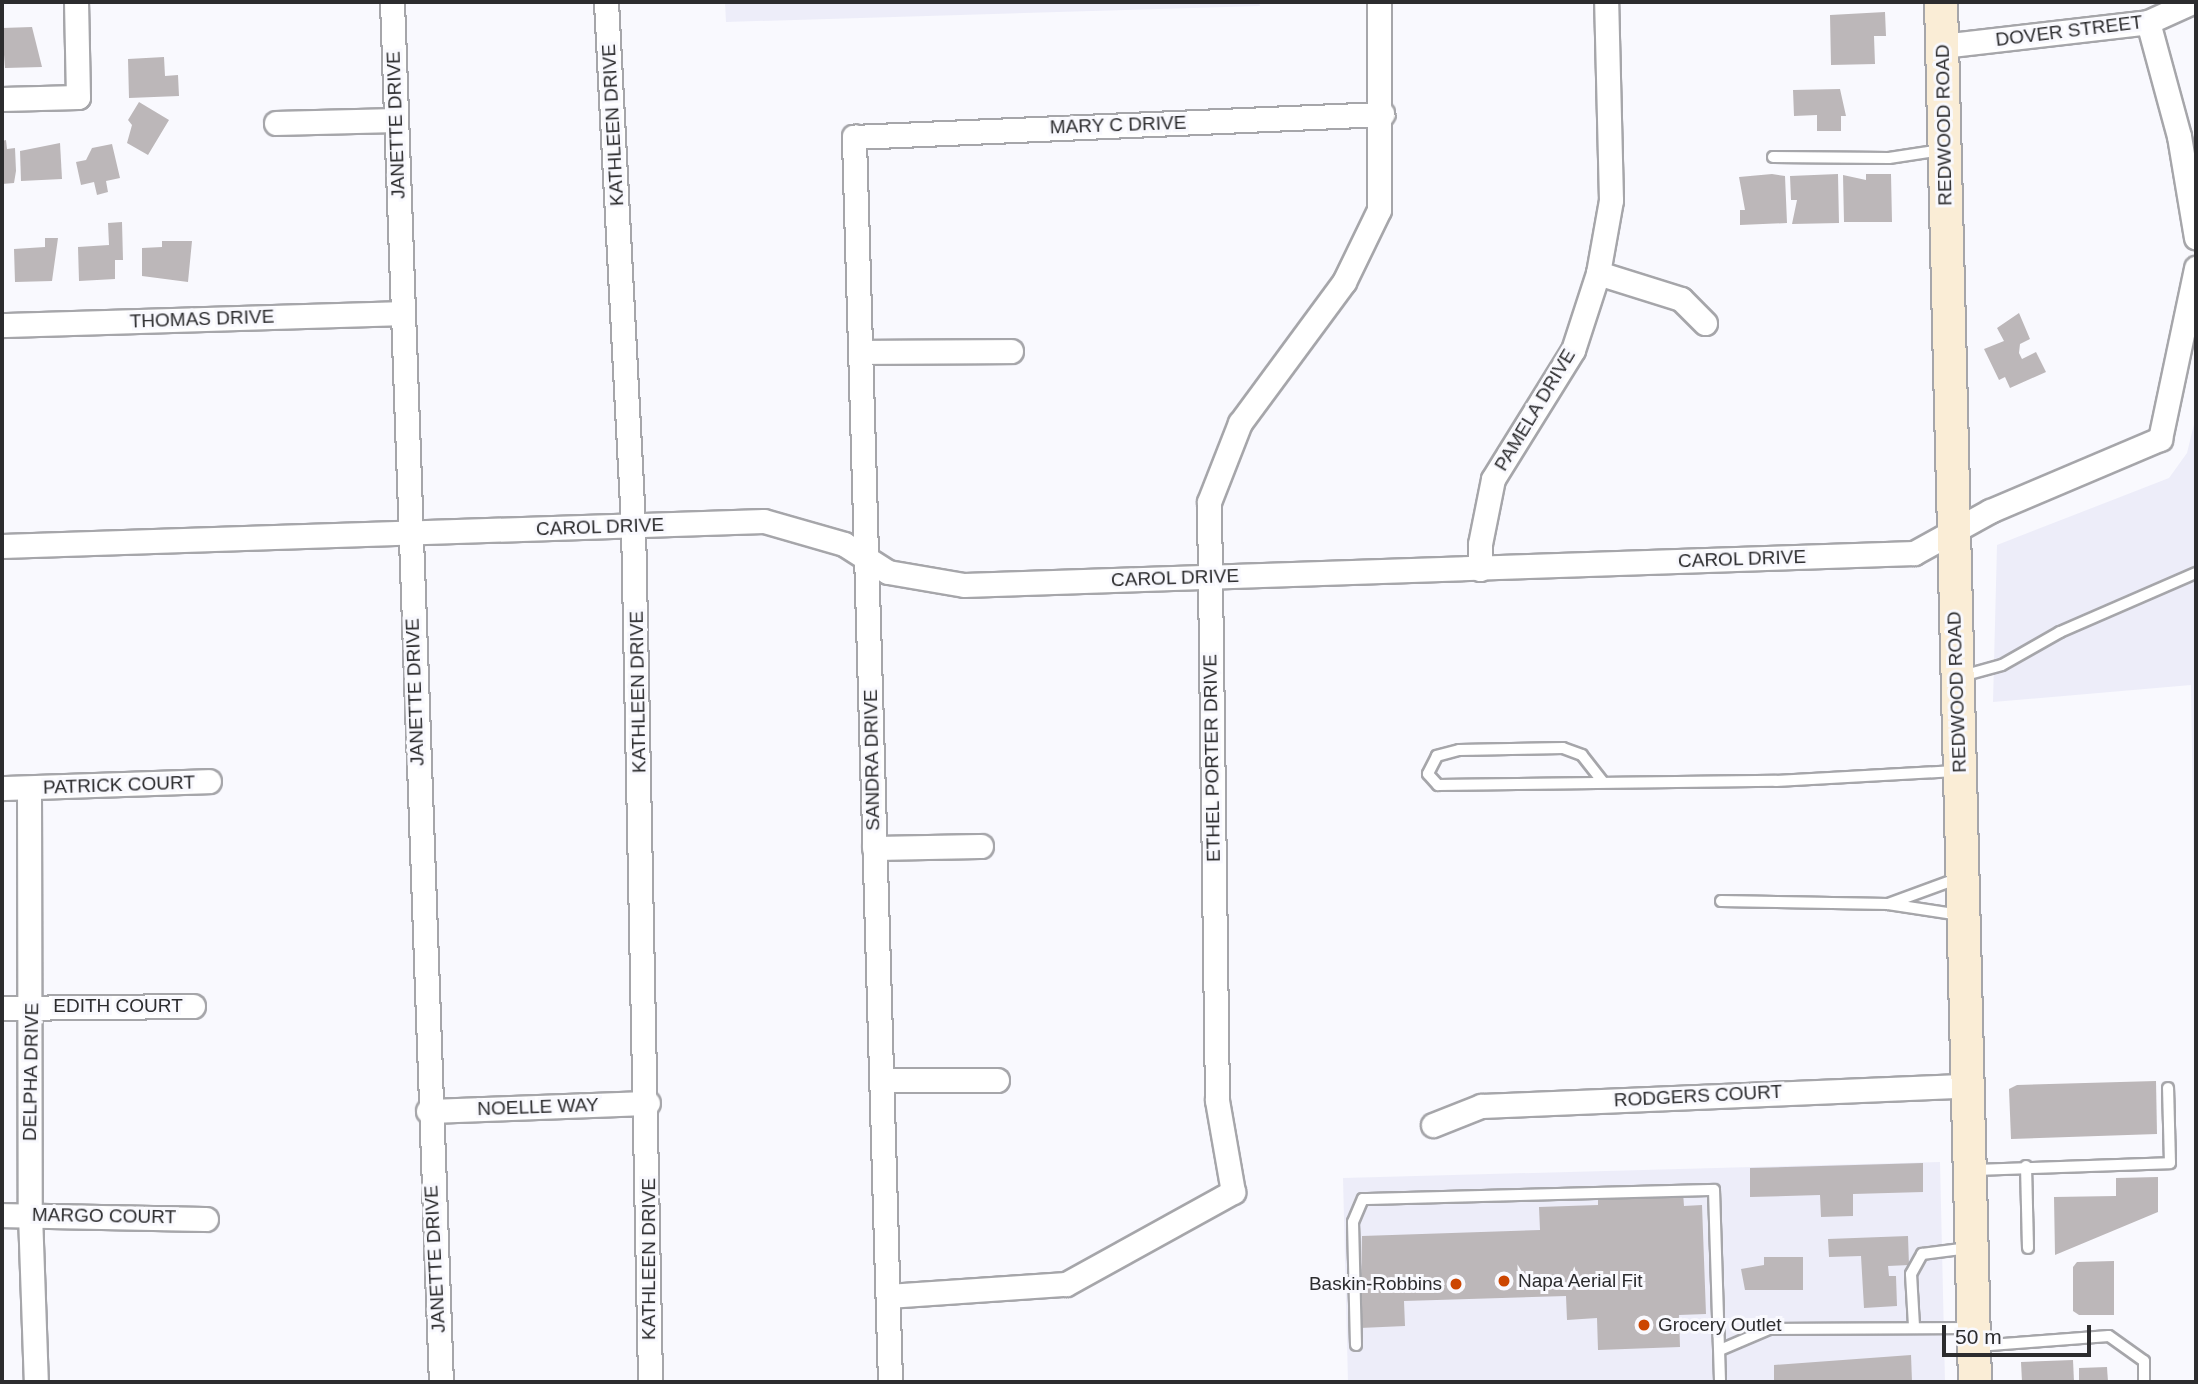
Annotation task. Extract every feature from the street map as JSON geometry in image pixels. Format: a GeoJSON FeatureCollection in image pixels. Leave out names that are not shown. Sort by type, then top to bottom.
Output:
{"type":"FeatureCollection","features":[{"type":"Feature","properties":{"kind":"main road","name":"REDWOOD ROAD"},"geometry":{"type":"LineString","coordinates":[[1941,2],[1975,1382]]}},
{"type":"Feature","properties":{"kind":"street"},"geometry":{"type":"LineString","coordinates":[[2,99],[78,97],[76,2]]}},
{"type":"Feature","properties":{"kind":"street","name":"JANETTE DRIVE"},"geometry":{"type":"LineString","coordinates":[[392,2],[428,1111],[441,1382]]}},
{"type":"Feature","properties":{"kind":"street","name":"KATHLEEN DRIVE"},"geometry":{"type":"LineString","coordinates":[[606,2],[634,525],[648,1103],[650,1382]]}},
{"type":"Feature","properties":{"kind":"street","name":"ETHEL PORTER DRIVE"},"geometry":{"type":"LineString","coordinates":[[888,1296],[1066,1284],[1233,1192],[1217,1100],[1209,502],[1240,423],[1344,282],[1379,210],[1382,114],[1379,2]]}},
{"type":"Feature","properties":{"kind":"street","name":"PAMELA DRIVE"},"geometry":{"type":"LineString","coordinates":[[1480,569],[1480,544],[1493,479],[1573,351],[1598,273],[1611,200],[1606,2]]}},
{"type":"Feature","properties":{"kind":"street","name":"DOVER STREET"},"geometry":{"type":"LineString","coordinates":[[1942,46],[2148,22],[2192,2]]}},
{"type":"Feature","properties":{"kind":"street"},"geometry":{"type":"LineString","coordinates":[[2148,22],[2179,136],[2196,239]]}},
{"type":"Feature","properties":{"kind":"street","name":"MARY C DRIVE"},"geometry":{"type":"LineString","coordinates":[[854,137],[1382,114]]}},
{"type":"Feature","properties":{"kind":"street"},"geometry":{"type":"LineString","coordinates":[[276,123],[396,120]]}},
{"type":"Feature","properties":{"kind":"street","name":"SANDRA DRIVE"},"geometry":{"type":"LineString","coordinates":[[854,137],[863,352],[890,1382]]}},
{"type":"Feature","properties":{"kind":"street","name":"CAROL DRIVE"},"geometry":{"type":"LineString","coordinates":[[2,546],[410,536],[764,521],[844,544],[888,572],[964,585],[1914,553],[1954,528],[2160,439],[2196,268]]}},
{"type":"Feature","properties":{"kind":"street"},"geometry":{"type":"LineString","coordinates":[[1598,273],[1681,299],[1705,323]]}},
{"type":"Feature","properties":{"kind":"street","name":"THOMAS DRIVE"},"geometry":{"type":"LineString","coordinates":[[2,325],[402,313]]}},
{"type":"Feature","properties":{"kind":"street"},"geometry":{"type":"LineString","coordinates":[[863,352],[1011,351]]}},
{"type":"Feature","properties":{"kind":"street","name":"PATRICK COURT"},"geometry":{"type":"LineString","coordinates":[[29,788],[209,781]]}},
{"type":"Feature","properties":{"kind":"street"},"geometry":{"type":"LineString","coordinates":[[2,788],[29,788]]}},
{"type":"Feature","properties":{"kind":"street","name":"DELPHA DRIVE"},"geometry":{"type":"LineString","coordinates":[[29,788],[32,1007],[30,1214],[36,1382]]}},
{"type":"Feature","properties":{"kind":"street"},"geometry":{"type":"LineString","coordinates":[[874,848],[981,846]]}},
{"type":"Feature","properties":{"kind":"street","name":"EDITH COURT"},"geometry":{"type":"LineString","coordinates":[[2,1007],[193,1006]]}},
{"type":"Feature","properties":{"kind":"street"},"geometry":{"type":"LineString","coordinates":[[881,1080],[997,1080]]}},
{"type":"Feature","properties":{"kind":"street","name":"RODGERS COURT"},"geometry":{"type":"LineString","coordinates":[[1433,1125],[1481,1106],[1968,1086]]}},
{"type":"Feature","properties":{"kind":"street","name":"NOELLE WAY"},"geometry":{"type":"LineString","coordinates":[[428,1111],[648,1103]]}},
{"type":"Feature","properties":{"kind":"street","name":"MARGO COURT"},"geometry":{"type":"LineString","coordinates":[[2,1215],[206,1219]]}},
{"type":"Feature","properties":{"kind":"lane"},"geometry":{"type":"LineString","coordinates":[[1773,158],[1889,158],[1944,150]]}},
{"type":"Feature","properties":{"kind":"lane"},"geometry":{"type":"LineString","coordinates":[[1956,677],[2002,665],[2060,632],[2196,573]]}},
{"type":"Feature","properties":{"kind":"lane"},"geometry":{"type":"LineString","coordinates":[[1603,782],[1582,755],[1563,748],[1459,750],[1437,756],[1428,774],[1438,785],[1776,781],[1959,771]]}},
{"type":"Feature","properties":{"kind":"lane"},"geometry":{"type":"LineString","coordinates":[[1888,904],[1962,877]]}},
{"type":"Feature","properties":{"kind":"lane"},"geometry":{"type":"LineString","coordinates":[[1721,901],[1888,904],[1963,916]]}},
{"type":"Feature","properties":{"kind":"lane"},"geometry":{"type":"LineString","coordinates":[[1970,1170],[2169,1163],[2168,1088]]}},
{"type":"Feature","properties":{"kind":"lane"},"geometry":{"type":"LineString","coordinates":[[2026,1166],[2028,1248]]}},
{"type":"Feature","properties":{"kind":"lane"},"geometry":{"type":"LineString","coordinates":[[1356,1345],[1353,1222],[1363,1199],[1714,1190],[1720,1382]]}},
{"type":"Feature","properties":{"kind":"lane"},"geometry":{"type":"LineString","coordinates":[[1913,1326],[1911,1274],[1922,1254],[1971,1248]]}},
{"type":"Feature","properties":{"kind":"lane"},"geometry":{"type":"LineString","coordinates":[[1720,1350],[1769,1329],[1913,1326],[1972,1337],[2109,1336],[2144,1361],[2144,1382]]}},
{"type":"Feature","properties":{"kind":"shaded area"},"geometry":{"type":"Polygon","coordinates":[[[725,2],[1259,2],[1260,6],[726,22],[725,2]]]}},
{"type":"Feature","properties":{"kind":"shaded area"},"geometry":{"type":"Polygon","coordinates":[[[2196,416],[2196,1020],[2191,685],[1993,702],[1997,545],[2169,478],[2187,453],[2196,416]]]}},
{"type":"Feature","properties":{"kind":"shaded area"},"geometry":{"type":"Polygon","coordinates":[[[1940,1162],[1945,1382],[1348,1382],[1343,1178],[1940,1162]]]}},
{"type":"Feature","properties":{"kind":"building"},"geometry":{"type":"Polygon","coordinates":[[[1885,12],[1886,36],[1874,36],[1875,64],[1831,65],[1830,15],[1885,12]]]}},
{"type":"Feature","properties":{"kind":"building"},"geometry":{"type":"Polygon","coordinates":[[[32,27],[42,67],[5,68],[2,28],[32,27]]]}},
{"type":"Feature","properties":{"kind":"building"},"geometry":{"type":"Polygon","coordinates":[[[164,57],[165,76],[178,75],[179,96],[129,98],[128,59],[164,57]]]}},
{"type":"Feature","properties":{"kind":"building"},"geometry":{"type":"Polygon","coordinates":[[[1840,89],[1846,116],[1841,116],[1841,131],[1817,131],[1817,115],[1794,116],[1793,90],[1840,89]]]}},
{"type":"Feature","properties":{"kind":"building"},"geometry":{"type":"Polygon","coordinates":[[[139,102],[169,120],[148,155],[127,143],[132,125],[128,120],[139,102]]]}},
{"type":"Feature","properties":{"kind":"building"},"geometry":{"type":"Polygon","coordinates":[[[6,140],[7,149],[15,148],[16,171],[14,183],[2,184],[2,141],[6,140]]]}},
{"type":"Feature","properties":{"kind":"building"},"geometry":{"type":"Polygon","coordinates":[[[60,143],[62,179],[21,181],[20,151],[60,143]]]}},
{"type":"Feature","properties":{"kind":"building"},"geometry":{"type":"Polygon","coordinates":[[[112,144],[120,178],[106,181],[108,192],[97,195],[94,182],[81,185],[76,162],[86,160],[92,148],[112,144]]]}},
{"type":"Feature","properties":{"kind":"building"},"geometry":{"type":"Polygon","coordinates":[[[1772,174],[1785,176],[1787,223],[1740,225],[1740,210],[1745,210],[1739,177],[1772,174]]]}},
{"type":"Feature","properties":{"kind":"building"},"geometry":{"type":"Polygon","coordinates":[[[1838,174],[1839,223],[1792,224],[1797,200],[1791,200],[1790,176],[1838,174]]]}},
{"type":"Feature","properties":{"kind":"building"},"geometry":{"type":"Polygon","coordinates":[[[1866,174],[1891,174],[1892,222],[1844,222],[1843,175],[1866,180],[1866,174]]]}},
{"type":"Feature","properties":{"kind":"building"},"geometry":{"type":"Polygon","coordinates":[[[122,222],[123,260],[115,260],[115,279],[79,281],[78,247],[109,245],[108,223],[122,222]]]}},
{"type":"Feature","properties":{"kind":"building"},"geometry":{"type":"Polygon","coordinates":[[[45,238],[58,238],[52,281],[15,282],[14,249],[45,247],[45,238]]]}},
{"type":"Feature","properties":{"kind":"building"},"geometry":{"type":"Polygon","coordinates":[[[162,241],[192,241],[188,282],[142,276],[142,248],[162,247],[162,241]]]}},
{"type":"Feature","properties":{"kind":"building"},"geometry":{"type":"Polygon","coordinates":[[[2019,313],[2030,339],[2020,344],[2019,353],[2022,359],[2036,352],[2046,372],[2010,388],[2005,377],[1999,380],[1984,349],[2004,341],[1997,328],[2019,313]]]}},
{"type":"Feature","properties":{"kind":"building"},"geometry":{"type":"Polygon","coordinates":[[[2156,1081],[2157,1134],[2011,1139],[2009,1089],[2017,1085],[2156,1081]]]}},
{"type":"Feature","properties":{"kind":"building"},"geometry":{"type":"Polygon","coordinates":[[[1923,1163],[1923,1192],[1853,1194],[1853,1216],[1821,1217],[1820,1195],[1750,1197],[1750,1168],[1923,1163]]]}},
{"type":"Feature","properties":{"kind":"building"},"geometry":{"type":"Polygon","coordinates":[[[2158,1177],[2158,1212],[2055,1255],[2054,1197],[2116,1196],[2116,1178],[2158,1177]]]}},
{"type":"Feature","properties":{"kind":"building"},"geometry":{"type":"Polygon","coordinates":[[[1683,1192],[1684,1206],[1702,1205],[1706,1314],[1679,1315],[1680,1347],[1598,1350],[1597,1318],[1567,1320],[1566,1296],[1404,1301],[1405,1326],[1360,1328],[1362,1236],[1540,1230],[1539,1207],[1598,1205],[1598,1195],[1683,1192]]]}},
{"type":"Feature","properties":{"kind":"building"},"geometry":{"type":"Polygon","coordinates":[[[1908,1236],[1909,1265],[1888,1266],[1889,1276],[1896,1276],[1897,1306],[1864,1308],[1861,1256],[1829,1257],[1828,1239],[1908,1236]]]}},
{"type":"Feature","properties":{"kind":"building"},"geometry":{"type":"Polygon","coordinates":[[[1764,1257],[1803,1257],[1803,1290],[1745,1290],[1741,1269],[1764,1265],[1764,1257]]]}},
{"type":"Feature","properties":{"kind":"building"},"geometry":{"type":"Polygon","coordinates":[[[2114,1261],[2114,1315],[2079,1315],[2073,1311],[2073,1267],[2077,1262],[2114,1261]]]}},
{"type":"Feature","properties":{"kind":"building"},"geometry":{"type":"Polygon","coordinates":[[[1911,1355],[1912,1382],[1774,1382],[1774,1365],[1911,1355]]]}},
{"type":"Feature","properties":{"kind":"building"},"geometry":{"type":"Polygon","coordinates":[[[2073,1360],[2074,1382],[2022,1382],[2021,1362],[2073,1360]]]}},
{"type":"Feature","properties":{"kind":"building"},"geometry":{"type":"Polygon","coordinates":[[[2107,1367],[2108,1382],[2079,1382],[2079,1368],[2107,1367]]]}},
{"type":"Feature","properties":{"kind":"place","name":"Napa Aerial Fit"},"geometry":{"type":"Point","coordinates":[1504,1281]}},
{"type":"Feature","properties":{"kind":"place","name":"Baskin-Robbins"},"geometry":{"type":"Point","coordinates":[1456,1284]}},
{"type":"Feature","properties":{"kind":"place","name":"Grocery Outlet"},"geometry":{"type":"Point","coordinates":[1644,1325]}}]}
